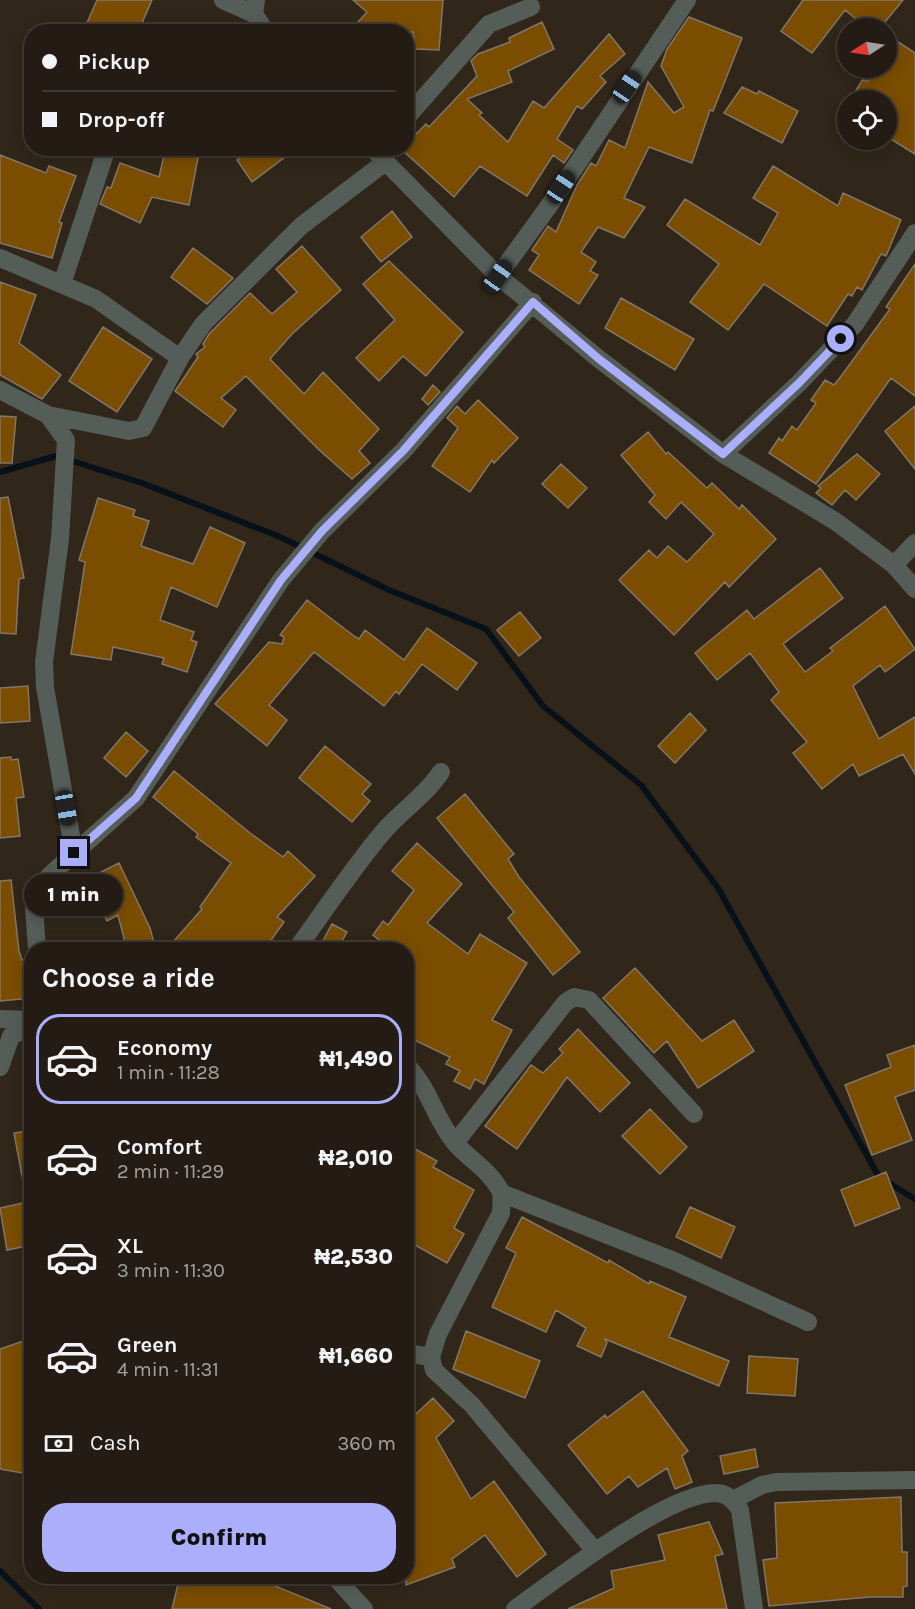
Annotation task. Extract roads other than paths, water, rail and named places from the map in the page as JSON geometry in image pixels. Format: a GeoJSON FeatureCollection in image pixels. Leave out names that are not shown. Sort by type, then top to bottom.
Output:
{"type":"FeatureCollection","features":[{"type":"Feature","properties":{"kind":"street"},"geometry":{"type":"LineString","coordinates":[[223,0],[255,7],[262,24]]}},
{"type":"Feature","properties":{"kind":"street"},"geometry":{"type":"LineString","coordinates":[[498,276],[687,0]]}},
{"type":"Feature","properties":{"kind":"street"},"geometry":{"type":"LineString","coordinates":[[414,109],[489,24],[531,7]]}},
{"type":"Feature","properties":{"kind":"street"},"geometry":{"type":"LineString","coordinates":[[62,284],[104,156]]}},
{"type":"Feature","properties":{"kind":"street"},"geometry":{"type":"LineString","coordinates":[[0,390],[48,415],[129,431],[143,428],[180,358],[203,324],[375,156]]}},
{"type":"Feature","properties":{"kind":"street"},"geometry":{"type":"LineString","coordinates":[[381,156],[498,276],[533,302],[599,359],[723,454],[835,521],[894,565],[915,589]]}},
{"type":"Feature","properties":{"kind":"street"},"geometry":{"type":"LineString","coordinates":[[723,454],[799,383],[855,324],[915,233]]}},
{"type":"Feature","properties":{"kind":"street"},"geometry":{"type":"LineString","coordinates":[[0,258],[96,299],[180,358]]}},
{"type":"Feature","properties":{"kind":"street"},"geometry":{"type":"LineString","coordinates":[[36,942],[34,906],[38,892],[50,876],[136,798],[281,580],[322,531],[403,451],[533,302]]}},
{"type":"Feature","properties":{"kind":"street"},"geometry":{"type":"LineString","coordinates":[[48,415],[66,440],[60,539],[44,662],[45,687],[74,853]]}},
{"type":"Feature","properties":{"kind":"street"},"geometry":{"type":"LineString","coordinates":[[894,565],[915,543]]}},
{"type":"Feature","properties":{"kind":"street"},"geometry":{"type":"LineString","coordinates":[[302,942],[360,859],[386,828],[434,782],[441,772]]}},
{"type":"Feature","properties":{"kind":"street"},"geometry":{"type":"LineString","coordinates":[[454,1143],[565,1003],[574,997],[588,1000],[694,1114]]}},
{"type":"Feature","properties":{"kind":"street"},"geometry":{"type":"LineString","coordinates":[[0,1019],[24,1020]]}},
{"type":"Feature","properties":{"kind":"street"},"geometry":{"type":"LineString","coordinates":[[0,1067],[11,1036],[24,1030]]}},
{"type":"Feature","properties":{"kind":"street"},"geometry":{"type":"LineString","coordinates":[[414,1074],[424,1086],[432,1107],[454,1143],[492,1178],[501,1193],[501,1213],[438,1334],[431,1357],[434,1370],[472,1405],[595,1551]]}},
{"type":"Feature","properties":{"kind":"street"},"geometry":{"type":"LineString","coordinates":[[501,1193],[675,1261],[808,1322]]}},
{"type":"Feature","properties":{"kind":"street"},"geometry":{"type":"LineString","coordinates":[[414,1354],[431,1357]]}},
{"type":"Feature","properties":{"kind":"street"},"geometry":{"type":"LineString","coordinates":[[735,1499],[762,1485],[777,1482],[915,1480]]}},
{"type":"Feature","properties":{"kind":"street"},"geometry":{"type":"LineString","coordinates":[[515,1609],[595,1551],[682,1500],[717,1492],[735,1499],[740,1510],[754,1609]]}},
{"type":"Feature","properties":{"kind":"street"},"geometry":{"type":"LineString","coordinates":[[341,1584],[364,1609]]}},
{"type":"Feature","properties":{"kind":"waterway"},"geometry":{"type":"LineString","coordinates":[[0,472],[56,456],[142,483],[278,536],[389,590],[486,629],[543,706],[641,785],[718,888],[879,1177],[915,1199]]}},
{"type":"Feature","properties":{"kind":"waterway"},"geometry":{"type":"LineString","coordinates":[[0,1571],[39,1609]]}}]}
